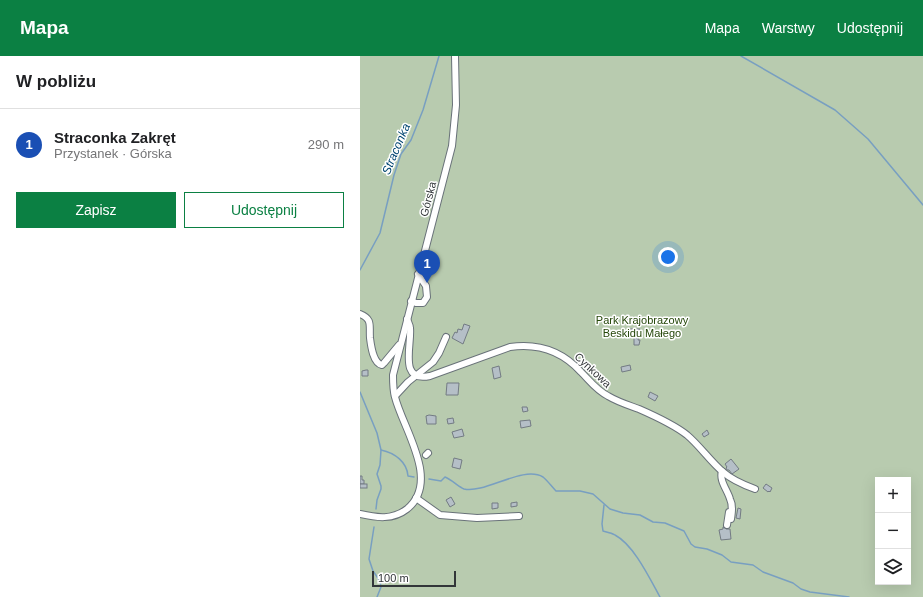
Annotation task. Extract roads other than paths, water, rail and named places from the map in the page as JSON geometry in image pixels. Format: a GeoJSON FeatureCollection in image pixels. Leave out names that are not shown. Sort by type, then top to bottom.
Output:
{"type":"FeatureCollection","features":[{"type":"Feature","properties":{"kind":"street","name":"Górska"},"geometry":{"type":"LineString","coordinates":[[416,498],[420,485],[420,467],[395,396],[393,375],[400,343],[452,146],[456,104],[455,56]]}},
{"type":"Feature","properties":{"kind":"street"},"geometry":{"type":"LineString","coordinates":[[411,301],[423,303],[427,297],[426,286],[418,274]]}},
{"type":"Feature","properties":{"kind":"street","name":"Górska"},"geometry":{"type":"LineString","coordinates":[[360,314],[366,317],[369,321],[370,339],[374,360],[379,365],[384,363],[400,343]]}},
{"type":"Feature","properties":{"kind":"street"},"geometry":{"type":"LineString","coordinates":[[407,319],[410,328],[408,362],[413,374],[416,376]]}},
{"type":"Feature","properties":{"kind":"street"},"geometry":{"type":"LineString","coordinates":[[395,396],[408,382],[433,362],[446,337]]}},
{"type":"Feature","properties":{"kind":"street","name":"Cynkowa"},"geometry":{"type":"LineString","coordinates":[[416,376],[424,378],[510,347],[531,346],[550,350],[567,359],[595,388],[606,396],[672,426],[687,436],[728,476],[746,486],[755,489]]}},
{"type":"Feature","properties":{"kind":"street"},"geometry":{"type":"LineString","coordinates":[[722,471],[721,475],[723,483],[732,505],[731,519]]}},
{"type":"Feature","properties":{"kind":"street"},"geometry":{"type":"LineString","coordinates":[[360,514],[377,517],[391,517],[404,511],[416,498],[440,515],[477,518],[519,516]]}},
{"type":"Feature","properties":{"kind":"street"},"geometry":{"type":"LineString","coordinates":[[727,525],[732,505]]}},
{"type":"Feature","properties":{"kind":"waterway","name":"Straconka"},"geometry":{"type":"LineString","coordinates":[[360,270],[380,233],[394,175],[401,154],[411,140],[423,110],[439,56]]}},
{"type":"Feature","properties":{"kind":"waterway"},"geometry":{"type":"LineString","coordinates":[[741,56],[835,110],[868,139],[923,205]]}},
{"type":"Feature","properties":{"kind":"waterway","name":"Straconka"},"geometry":{"type":"LineString","coordinates":[[360,392],[377,433],[381,450],[380,465],[377,474],[381,489],[377,500],[376,509]]}},
{"type":"Feature","properties":{"kind":"waterway"},"geometry":{"type":"LineString","coordinates":[[381,450],[391,453],[403,462],[408,476],[414,477]]}},
{"type":"Feature","properties":{"kind":"waterway"},"geometry":{"type":"LineString","coordinates":[[429,479],[441,481],[445,477],[464,489],[473,489],[482,488],[515,477],[535,474],[543,477],[556,491],[580,491],[593,494],[610,509],[623,513],[640,515],[653,522],[665,523],[684,531],[691,544],[695,547],[707,549],[722,555],[731,562],[753,565],[763,572],[793,583],[801,589],[810,592],[849,597]]}},
{"type":"Feature","properties":{"kind":"waterway"},"geometry":{"type":"LineString","coordinates":[[604,505],[602,524],[603,531],[615,535],[629,546],[641,563],[660,597]]}},
{"type":"Feature","properties":{"kind":"waterway","name":"Straconka"},"geometry":{"type":"LineString","coordinates":[[374,527],[369,559],[373,571],[380,581],[381,587],[377,597]]}},
{"type":"Feature","properties":{"kind":"place","name":"Straconka Zakręt"},"geometry":{"type":"Point","coordinates":[427,283]}},
{"type":"Feature","properties":{"kind":"park label","name":"Park Krajobrazowy Beskidu Małego"},"geometry":{"type":"Point","coordinates":[642,326]}}]}
